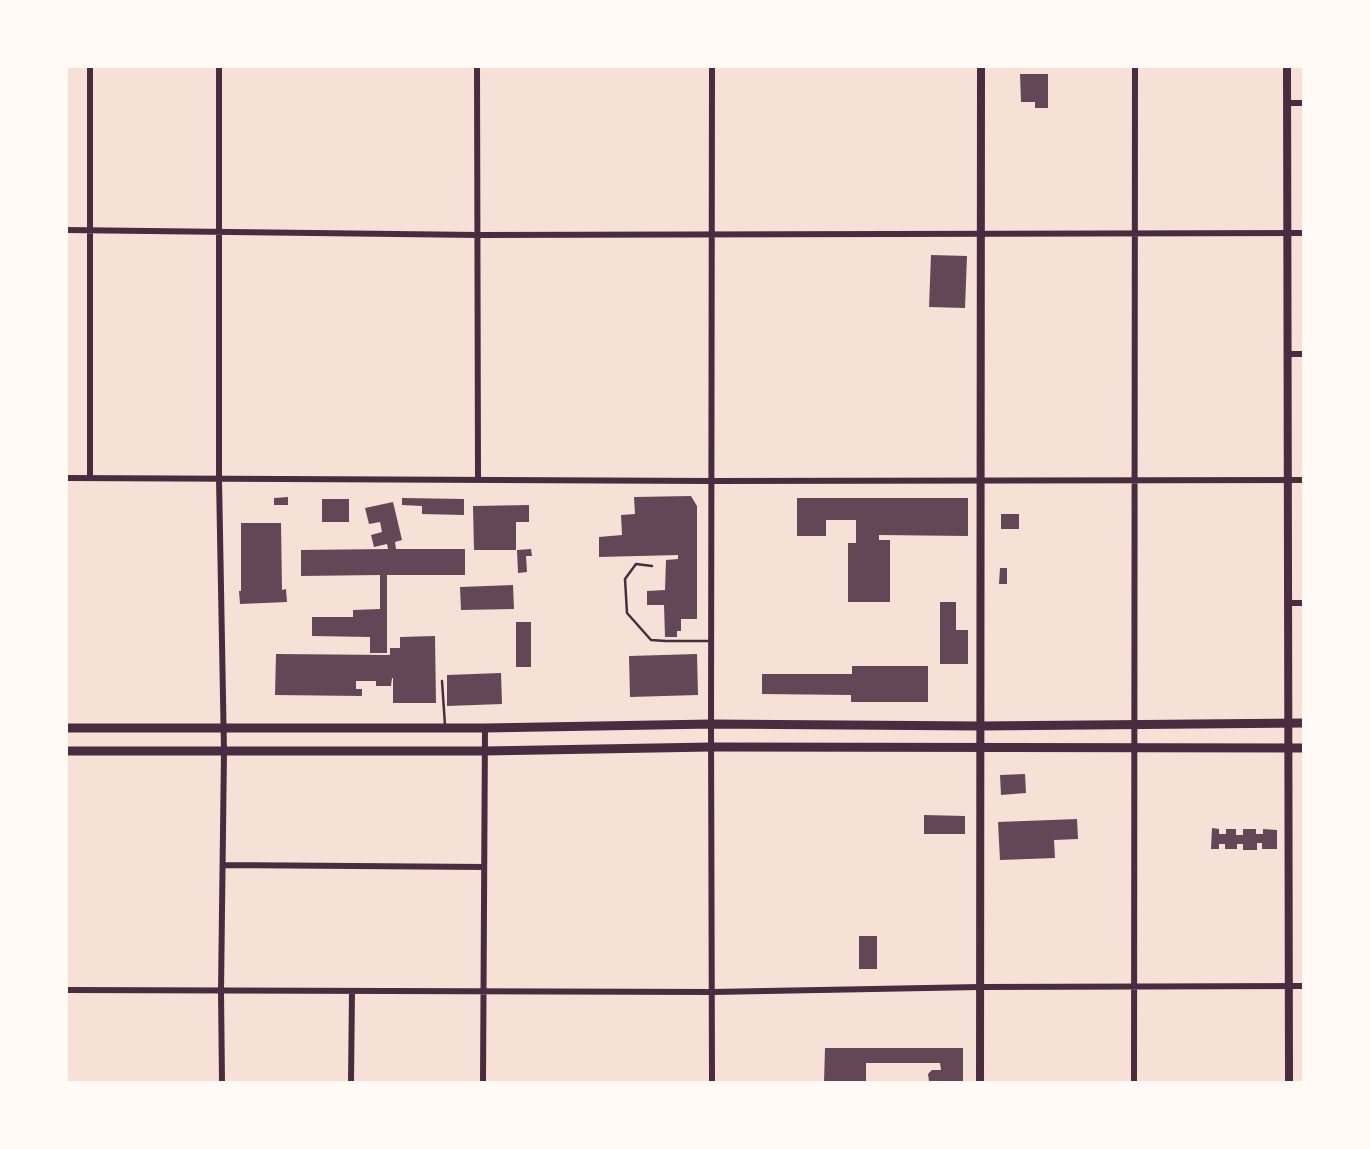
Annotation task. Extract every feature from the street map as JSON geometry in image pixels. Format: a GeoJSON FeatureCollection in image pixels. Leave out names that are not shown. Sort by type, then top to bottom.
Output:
{"type":"FeatureCollection","features":[{"type":"Feature","properties":{"kind":"main road"},"geometry":{"type":"LineString","coordinates":[[980,1083],[981,66]]}},
{"type":"Feature","properties":{"kind":"main road"},"geometry":{"type":"LineString","coordinates":[[1287,66],[1289,1083]]}},
{"type":"Feature","properties":{"kind":"main road"},"geometry":{"type":"LineString","coordinates":[[66,728],[1304,723]]}},
{"type":"Feature","properties":{"kind":"main road"},"geometry":{"type":"LineString","coordinates":[[66,751],[484,751],[711,747],[1304,748]]}},
{"type":"Feature","properties":{"kind":"street"},"geometry":{"type":"LineString","coordinates":[[90,66],[90,478]]}},
{"type":"Feature","properties":{"kind":"street"},"geometry":{"type":"LineString","coordinates":[[219,66],[219,479],[224,728],[222,1083]]}},
{"type":"Feature","properties":{"kind":"street"},"geometry":{"type":"LineString","coordinates":[[477,66],[478,479]]}},
{"type":"Feature","properties":{"kind":"street"},"geometry":{"type":"LineString","coordinates":[[712,66],[712,1083]]}},
{"type":"Feature","properties":{"kind":"street"},"geometry":{"type":"LineString","coordinates":[[1134,1083],[1135,66]]}},
{"type":"Feature","properties":{"kind":"street"},"geometry":{"type":"LineString","coordinates":[[1287,103],[1304,103]]}},
{"type":"Feature","properties":{"kind":"street"},"geometry":{"type":"LineString","coordinates":[[66,230],[478,234],[1304,233]]}},
{"type":"Feature","properties":{"kind":"street"},"geometry":{"type":"LineString","coordinates":[[1288,354],[1304,354]]}},
{"type":"Feature","properties":{"kind":"street"},"geometry":{"type":"LineString","coordinates":[[66,478],[1304,480]]}},
{"type":"Feature","properties":{"kind":"street"},"geometry":{"type":"LineString","coordinates":[[1289,603],[1304,603]]}},
{"type":"Feature","properties":{"kind":"street"},"geometry":{"type":"LineString","coordinates":[[483,1083],[485,728]]}},
{"type":"Feature","properties":{"kind":"street"},"geometry":{"type":"LineString","coordinates":[[223,865],[484,867]]}},
{"type":"Feature","properties":{"kind":"street"},"geometry":{"type":"LineString","coordinates":[[66,990],[712,992],[980,987],[1304,986]]}},
{"type":"Feature","properties":{"kind":"street"},"geometry":{"type":"LineString","coordinates":[[351,1083],[352,991]]}},
{"type":"Feature","properties":{"kind":"lane"},"geometry":{"type":"LineString","coordinates":[[652,566],[636,564],[625,579],[626,613],[651,640],[712,640]]}},
{"type":"Feature","properties":{"kind":"lane"},"geometry":{"type":"LineString","coordinates":[[442,681],[445,728]]}},
{"type":"Feature","properties":{"kind":"building"},"geometry":{"type":"Polygon","coordinates":[[[1020,74],[1048,74],[1048,108],[1035,108],[1035,102],[1021,102],[1020,74]]]}},
{"type":"Feature","properties":{"kind":"building"},"geometry":{"type":"Polygon","coordinates":[[[931,255],[967,256],[965,308],[929,307],[931,255]]]}},
{"type":"Feature","properties":{"kind":"building"},"geometry":{"type":"Polygon","coordinates":[[[691,496],[697,506],[697,619],[681,619],[681,631],[677,631],[677,637],[665,637],[664,605],[647,605],[647,591],[665,590],[666,560],[678,559],[678,555],[599,557],[599,537],[622,535],[621,515],[635,514],[634,497],[691,496]]]}},
{"type":"Feature","properties":{"kind":"building"},"geometry":{"type":"Polygon","coordinates":[[[288,497],[288,505],[274,505],[274,498],[288,497]]]}},
{"type":"Feature","properties":{"kind":"building"},"geometry":{"type":"Polygon","coordinates":[[[402,498],[464,499],[464,515],[422,514],[422,506],[402,505],[402,498]]]}},
{"type":"Feature","properties":{"kind":"building"},"geometry":{"type":"Polygon","coordinates":[[[797,498],[968,498],[968,536],[879,535],[879,540],[890,540],[890,602],[848,602],[848,543],[856,543],[856,520],[826,520],[826,536],[797,536],[797,498]]]}},
{"type":"Feature","properties":{"kind":"building"},"geometry":{"type":"Polygon","coordinates":[[[322,499],[349,499],[349,522],[322,522],[322,499]]]}},
{"type":"Feature","properties":{"kind":"building"},"geometry":{"type":"Polygon","coordinates":[[[393,502],[402,540],[395,542],[396,549],[465,549],[465,575],[387,575],[387,653],[370,653],[370,637],[312,636],[312,617],[353,617],[353,610],[380,609],[380,575],[301,576],[301,550],[388,549],[387,544],[374,547],[371,535],[382,532],[380,522],[369,524],[365,508],[393,502]]]}},
{"type":"Feature","properties":{"kind":"building"},"geometry":{"type":"Polygon","coordinates":[[[529,505],[529,522],[516,522],[516,550],[474,550],[473,506],[529,505]]]}},
{"type":"Feature","properties":{"kind":"building"},"geometry":{"type":"Polygon","coordinates":[[[1001,514],[1019,514],[1019,529],[1001,529],[1001,514]]]}},
{"type":"Feature","properties":{"kind":"building"},"geometry":{"type":"Polygon","coordinates":[[[241,523],[281,523],[282,590],[286,589],[287,602],[240,604],[241,523]]]}},
{"type":"Feature","properties":{"kind":"building"},"geometry":{"type":"Polygon","coordinates":[[[531,549],[532,556],[526,556],[527,572],[518,573],[517,550],[531,549]]]}},
{"type":"Feature","properties":{"kind":"building"},"geometry":{"type":"Polygon","coordinates":[[[1000,568],[1007,568],[1007,584],[999,584],[1000,568]]]}},
{"type":"Feature","properties":{"kind":"building"},"geometry":{"type":"Polygon","coordinates":[[[513,585],[514,609],[461,610],[460,587],[513,585]]]}},
{"type":"Feature","properties":{"kind":"building"},"geometry":{"type":"Polygon","coordinates":[[[940,602],[956,602],[956,630],[968,630],[968,664],[940,664],[940,602]]]}},
{"type":"Feature","properties":{"kind":"building"},"geometry":{"type":"Polygon","coordinates":[[[516,622],[531,622],[531,667],[516,667],[516,622]]]}},
{"type":"Feature","properties":{"kind":"building"},"geometry":{"type":"Polygon","coordinates":[[[435,636],[436,703],[393,703],[393,678],[391,686],[376,686],[376,681],[356,681],[356,689],[362,689],[362,696],[275,695],[276,654],[390,655],[390,648],[400,648],[400,637],[435,636]]]}},
{"type":"Feature","properties":{"kind":"building"},"geometry":{"type":"Polygon","coordinates":[[[697,654],[698,695],[630,697],[629,656],[697,654]]]}},
{"type":"Feature","properties":{"kind":"building"},"geometry":{"type":"Polygon","coordinates":[[[852,666],[928,666],[928,702],[851,702],[851,695],[762,694],[762,674],[852,674],[852,666]]]}},
{"type":"Feature","properties":{"kind":"building"},"geometry":{"type":"Polygon","coordinates":[[[501,673],[502,704],[447,706],[447,675],[501,673]]]}},
{"type":"Feature","properties":{"kind":"building"},"geometry":{"type":"Polygon","coordinates":[[[1025,774],[1026,793],[1001,795],[1000,775],[1025,774]]]}},
{"type":"Feature","properties":{"kind":"building"},"geometry":{"type":"Polygon","coordinates":[[[924,815],[965,816],[965,834],[924,834],[924,815]]]}},
{"type":"Feature","properties":{"kind":"building"},"geometry":{"type":"Polygon","coordinates":[[[1077,819],[1078,839],[1054,840],[1055,858],[1000,860],[998,822],[1077,819]]]}},
{"type":"Feature","properties":{"kind":"building"},"geometry":{"type":"Polygon","coordinates":[[[1212,828],[1219,829],[1219,834],[1226,834],[1226,829],[1236,829],[1236,835],[1243,835],[1243,829],[1256,829],[1256,834],[1263,834],[1263,829],[1277,830],[1277,849],[1262,849],[1262,843],[1257,843],[1257,850],[1243,850],[1243,844],[1237,844],[1237,849],[1225,849],[1225,844],[1219,844],[1219,849],[1211,849],[1212,828]]]}},
{"type":"Feature","properties":{"kind":"building"},"geometry":{"type":"Polygon","coordinates":[[[859,936],[877,936],[877,969],[859,969],[859,936]]]}},
{"type":"Feature","properties":{"kind":"building"},"geometry":{"type":"Polygon","coordinates":[[[825,1048],[963,1048],[963,1082],[929,1081],[928,1074],[932,1070],[941,1070],[940,1063],[866,1063],[866,1082],[824,1082],[825,1048]]]}}]}
